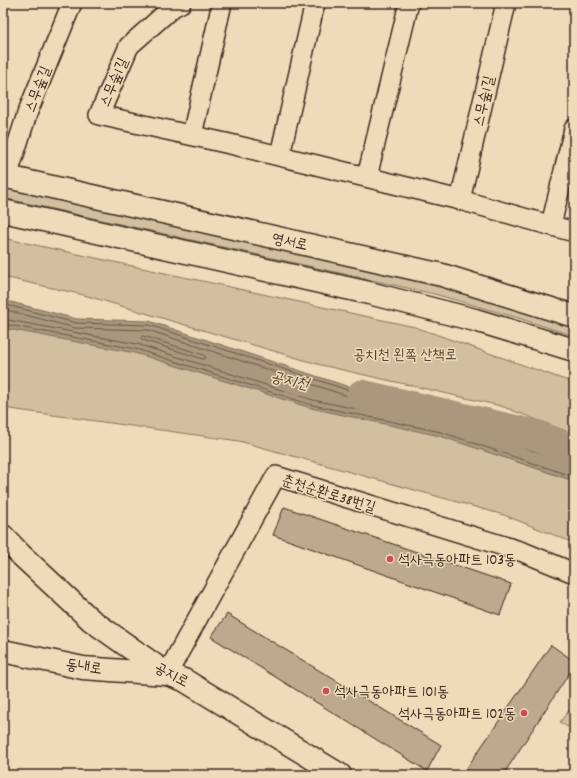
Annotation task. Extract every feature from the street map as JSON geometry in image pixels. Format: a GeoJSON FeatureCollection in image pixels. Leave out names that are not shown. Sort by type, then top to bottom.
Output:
{"type":"FeatureCollection","features":[{"type":"Feature","properties":{"kind":"street","name":"스무숲길"},"geometry":{"type":"LineString","coordinates":[[5,177],[27,114],[72,3]]}},
{"type":"Feature","properties":{"kind":"street","name":"스무숲1길"},"geometry":{"type":"LineString","coordinates":[[181,3],[174,7],[129,46],[99,115],[192,135],[367,177],[551,224],[574,232]]}},
{"type":"Feature","properties":{"kind":"street"},"geometry":{"type":"LineString","coordinates":[[192,135],[222,3]]}},
{"type":"Feature","properties":{"kind":"street"},"geometry":{"type":"LineString","coordinates":[[280,156],[315,3]]}},
{"type":"Feature","properties":{"kind":"street"},"geometry":{"type":"LineString","coordinates":[[367,177],[409,3]]}},
{"type":"Feature","properties":{"kind":"street","name":"스무숲1길"},"geometry":{"type":"LineString","coordinates":[[460,200],[506,3]]}},
{"type":"Feature","properties":{"kind":"street"},"geometry":{"type":"LineString","coordinates":[[551,224],[574,129]]}},
{"type":"Feature","properties":{"kind":"street","name":"영서로"},"geometry":{"type":"LineString","coordinates":[[5,177],[442,275],[574,316]]}},
{"type":"Feature","properties":{"kind":"street"},"geometry":{"type":"LineString","coordinates":[[3,211],[369,292],[475,320],[574,350]]}},
{"type":"Feature","properties":{"kind":"street","name":"춘천순환로38번길"},"geometry":{"type":"LineString","coordinates":[[166,674],[276,476],[523,552],[574,573]]}},
{"type":"Feature","properties":{"kind":"street","name":"공지로"},"geometry":{"type":"LineString","coordinates":[[3,536],[90,620],[166,674],[184,680],[340,775]]}},
{"type":"Feature","properties":{"kind":"street","name":"동내로"},"geometry":{"type":"LineString","coordinates":[[3,651],[82,668],[166,674]]}},
{"type":"Feature","properties":{"kind":"green space"},"geometry":{"type":"Polygon","coordinates":[[[3,187],[362,267],[433,285],[574,327],[574,336],[515,317],[434,294],[3,198],[3,187]]]}},
{"type":"Feature","properties":{"kind":"green space","name":"공치천 왼쪽 산책로"},"geometry":{"type":"Polygon","coordinates":[[[3,238],[415,327],[574,383],[574,434],[501,406],[321,365],[84,295],[3,277],[3,238]]]}},
{"type":"Feature","properties":{"kind":"green space"},"geometry":{"type":"Polygon","coordinates":[[[3,313],[232,365],[574,481],[574,543],[504,515],[239,441],[3,408],[3,313]]]}},
{"type":"Feature","properties":{"kind":"green space"},"geometry":{"type":"Polygon","coordinates":[[[574,704],[574,731],[560,722],[574,704]]]}},
{"type":"Feature","properties":{"kind":"water"},"geometry":{"type":"Polygon","coordinates":[[[3,300],[77,319],[149,321],[574,461],[574,481],[440,436],[311,408],[135,353],[3,328],[3,300]]]}},
{"type":"Feature","properties":{"kind":"building","name":"석사극동아파트 103동"},"geometry":{"type":"Polygon","coordinates":[[[284,507],[511,584],[500,615],[273,535],[284,507]]]}},
{"type":"Feature","properties":{"kind":"building","name":"석사극동아파트 101동"},"geometry":{"type":"Polygon","coordinates":[[[227,614],[441,745],[427,771],[211,637],[227,614]]]}},
{"type":"Feature","properties":{"kind":"building","name":"석사극동아파트 102동"},"geometry":{"type":"Polygon","coordinates":[[[551,645],[574,661],[574,666],[503,775],[462,775],[551,645]]]}},
{"type":"Feature","properties":{"kind":"waterway","name":"공지천"},"geometry":{"type":"LineString","coordinates":[[362,395],[539,436],[574,453]]}},
{"type":"Feature","properties":{"kind":"place","name":"석사극동아파트 103동"},"geometry":{"type":"Point","coordinates":[390,559]}},
{"type":"Feature","properties":{"kind":"place","name":"석사극동아파트 101동"},"geometry":{"type":"Point","coordinates":[326,691]}},
{"type":"Feature","properties":{"kind":"place","name":"석사극동아파트 102동"},"geometry":{"type":"Point","coordinates":[524,713]}}]}
